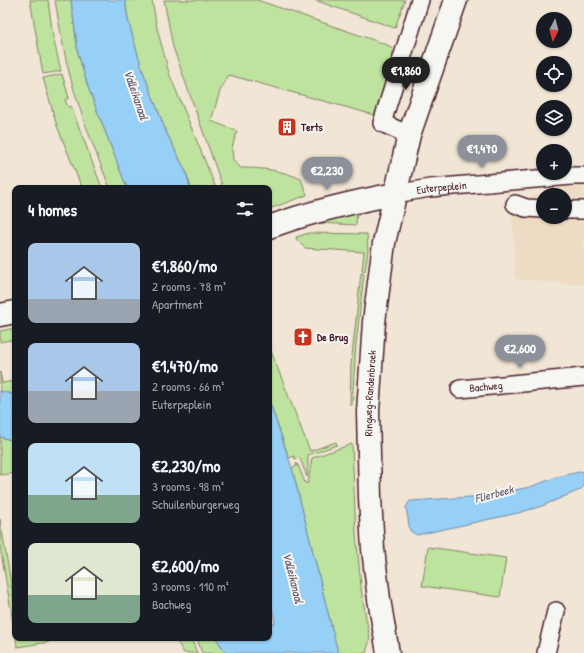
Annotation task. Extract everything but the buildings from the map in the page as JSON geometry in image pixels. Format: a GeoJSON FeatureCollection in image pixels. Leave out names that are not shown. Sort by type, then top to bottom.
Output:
{"type":"FeatureCollection","features":[{"type":"Feature","properties":{"kind":"main road","name":"Ringweg-Randenbroek"},"geometry":{"type":"LineString","coordinates":[[388,653],[373,549],[368,412],[370,366],[384,242],[395,194],[409,136],[456,0]]}},
{"type":"Feature","properties":{"kind":"main road"},"geometry":{"type":"LineString","coordinates":[[272,226],[318,210],[350,202],[395,194]]}},
{"type":"Feature","properties":{"kind":"main road"},"geometry":{"type":"LineString","coordinates":[[0,315],[12,313]]}},
{"type":"Feature","properties":{"kind":"street"},"geometry":{"type":"LineString","coordinates":[[409,136],[382,123],[420,0]]}},
{"type":"Feature","properties":{"kind":"street","name":"Euterpeplein"},"geometry":{"type":"LineString","coordinates":[[395,194],[430,188],[584,176]]}},
{"type":"Feature","properties":{"kind":"street"},"geometry":{"type":"LineString","coordinates":[[515,204],[526,208],[536,209]]}},
{"type":"Feature","properties":{"kind":"street"},"geometry":{"type":"LineString","coordinates":[[572,210],[584,210]]}},
{"type":"Feature","properties":{"kind":"street","name":"Bachweg"},"geometry":{"type":"LineString","coordinates":[[460,389],[584,377]]}},
{"type":"Feature","properties":{"kind":"street"},"geometry":{"type":"LineString","coordinates":[[546,653],[556,611]]}},
{"type":"Feature","properties":{"kind":"shaded area"},"geometry":{"type":"Polygon","coordinates":[[[561,185],[584,186],[584,285],[515,279],[512,206],[536,196],[536,224],[572,224],[572,188],[554,188],[561,185]]]}},
{"type":"Feature","properties":{"kind":"green space"},"geometry":{"type":"Polygon","coordinates":[[[30,0],[48,0],[53,37],[61,71],[43,74],[30,0]]]}},
{"type":"Feature","properties":{"kind":"green space"},"geometry":{"type":"Polygon","coordinates":[[[55,0],[71,0],[78,53],[88,87],[126,185],[109,185],[82,115],[63,45],[55,0]]]}},
{"type":"Feature","properties":{"kind":"green space"},"geometry":{"type":"Polygon","coordinates":[[[125,0],[152,0],[157,28],[169,73],[215,185],[190,185],[186,172],[167,134],[142,69],[128,20],[125,0]]]}},
{"type":"Feature","properties":{"kind":"green space"},"geometry":{"type":"Polygon","coordinates":[[[164,0],[257,0],[388,45],[393,50],[378,116],[229,75],[220,91],[211,121],[237,131],[232,148],[233,160],[241,168],[272,170],[287,173],[301,179],[307,195],[272,208],[272,185],[222,185],[173,47],[164,0]]]}},
{"type":"Feature","properties":{"kind":"green space"},"geometry":{"type":"Polygon","coordinates":[[[314,0],[405,0],[395,28],[314,0]]]}},
{"type":"Feature","properties":{"kind":"green space"},"geometry":{"type":"Polygon","coordinates":[[[62,74],[69,98],[65,100],[68,107],[71,106],[101,185],[81,185],[57,126],[43,78],[62,74]]]}},
{"type":"Feature","properties":{"kind":"green space"},"geometry":{"type":"Polygon","coordinates":[[[357,213],[356,225],[319,223],[319,222],[357,213]]]}},
{"type":"Feature","properties":{"kind":"green space"},"geometry":{"type":"Polygon","coordinates":[[[309,233],[367,234],[368,251],[365,271],[362,270],[364,252],[305,248],[296,237],[309,233]]]}},
{"type":"Feature","properties":{"kind":"green space"},"geometry":{"type":"Polygon","coordinates":[[[361,273],[364,274],[356,344],[352,405],[350,405],[351,365],[361,273]]]}},
{"type":"Feature","properties":{"kind":"green space"},"geometry":{"type":"Polygon","coordinates":[[[12,329],[12,340],[0,342],[0,331],[12,329]]]}},
{"type":"Feature","properties":{"kind":"green space"},"geometry":{"type":"Polygon","coordinates":[[[272,354],[310,451],[336,442],[337,445],[308,455],[307,477],[300,458],[295,459],[294,456],[289,458],[272,409],[272,354]]]}},
{"type":"Feature","properties":{"kind":"green space"},"geometry":{"type":"Polygon","coordinates":[[[0,372],[2,383],[12,381],[12,394],[0,391],[0,372]]]}},
{"type":"Feature","properties":{"kind":"green space"},"geometry":{"type":"Polygon","coordinates":[[[0,437],[12,440],[12,473],[0,475],[0,437]]]}},
{"type":"Feature","properties":{"kind":"green space"},"geometry":{"type":"Polygon","coordinates":[[[352,444],[356,534],[362,596],[370,639],[366,653],[338,653],[292,468],[297,466],[296,463],[305,483],[308,483],[312,458],[352,444]]]}},
{"type":"Feature","properties":{"kind":"green space"},"geometry":{"type":"Polygon","coordinates":[[[0,519],[12,589],[12,616],[0,546],[0,519]]]}},
{"type":"Feature","properties":{"kind":"green space"},"geometry":{"type":"Polygon","coordinates":[[[428,547],[506,558],[500,597],[422,586],[428,547]]]}},
{"type":"Feature","properties":{"kind":"green space"},"geometry":{"type":"Polygon","coordinates":[[[16,641],[49,641],[49,642],[17,647],[16,641]]]}},
{"type":"Feature","properties":{"kind":"green space"},"geometry":{"type":"Polygon","coordinates":[[[177,641],[192,641],[197,653],[184,653],[177,641]]]}},
{"type":"Feature","properties":{"kind":"green space"},"geometry":{"type":"Polygon","coordinates":[[[198,641],[218,641],[226,653],[202,653],[198,641]]]}},
{"type":"Feature","properties":{"kind":"water","name":"Valleikanaal"},"geometry":{"type":"Polygon","coordinates":[[[71,0],[125,0],[128,20],[142,69],[167,134],[186,172],[189,185],[126,185],[88,87],[78,53],[71,0]]]}},
{"type":"Feature","properties":{"kind":"water"},"geometry":{"type":"Polygon","coordinates":[[[0,391],[12,394],[12,440],[0,437],[0,391]]]}},
{"type":"Feature","properties":{"kind":"water","name":"Valleikanaal"},"geometry":{"type":"Polygon","coordinates":[[[272,409],[292,468],[338,653],[226,653],[218,641],[272,641],[272,624],[275,623],[272,608],[272,409]]]}},
{"type":"Feature","properties":{"kind":"water"},"geometry":{"type":"Polygon","coordinates":[[[584,471],[584,486],[580,490],[542,506],[518,513],[417,535],[410,531],[406,507],[410,501],[485,496],[530,487],[560,476],[584,471]]]}},
{"type":"Feature","properties":{"kind":"place","name":"Terts"},"geometry":{"type":"Point","coordinates":[287,127]}},
{"type":"Feature","properties":{"kind":"place","name":"De Brug"},"geometry":{"type":"Point","coordinates":[303,337]}},
{"type":"Feature","properties":{"kind":"water label","name":"Flierbeek"},"geometry":{"type":"Point","coordinates":[494,494]}}]}
